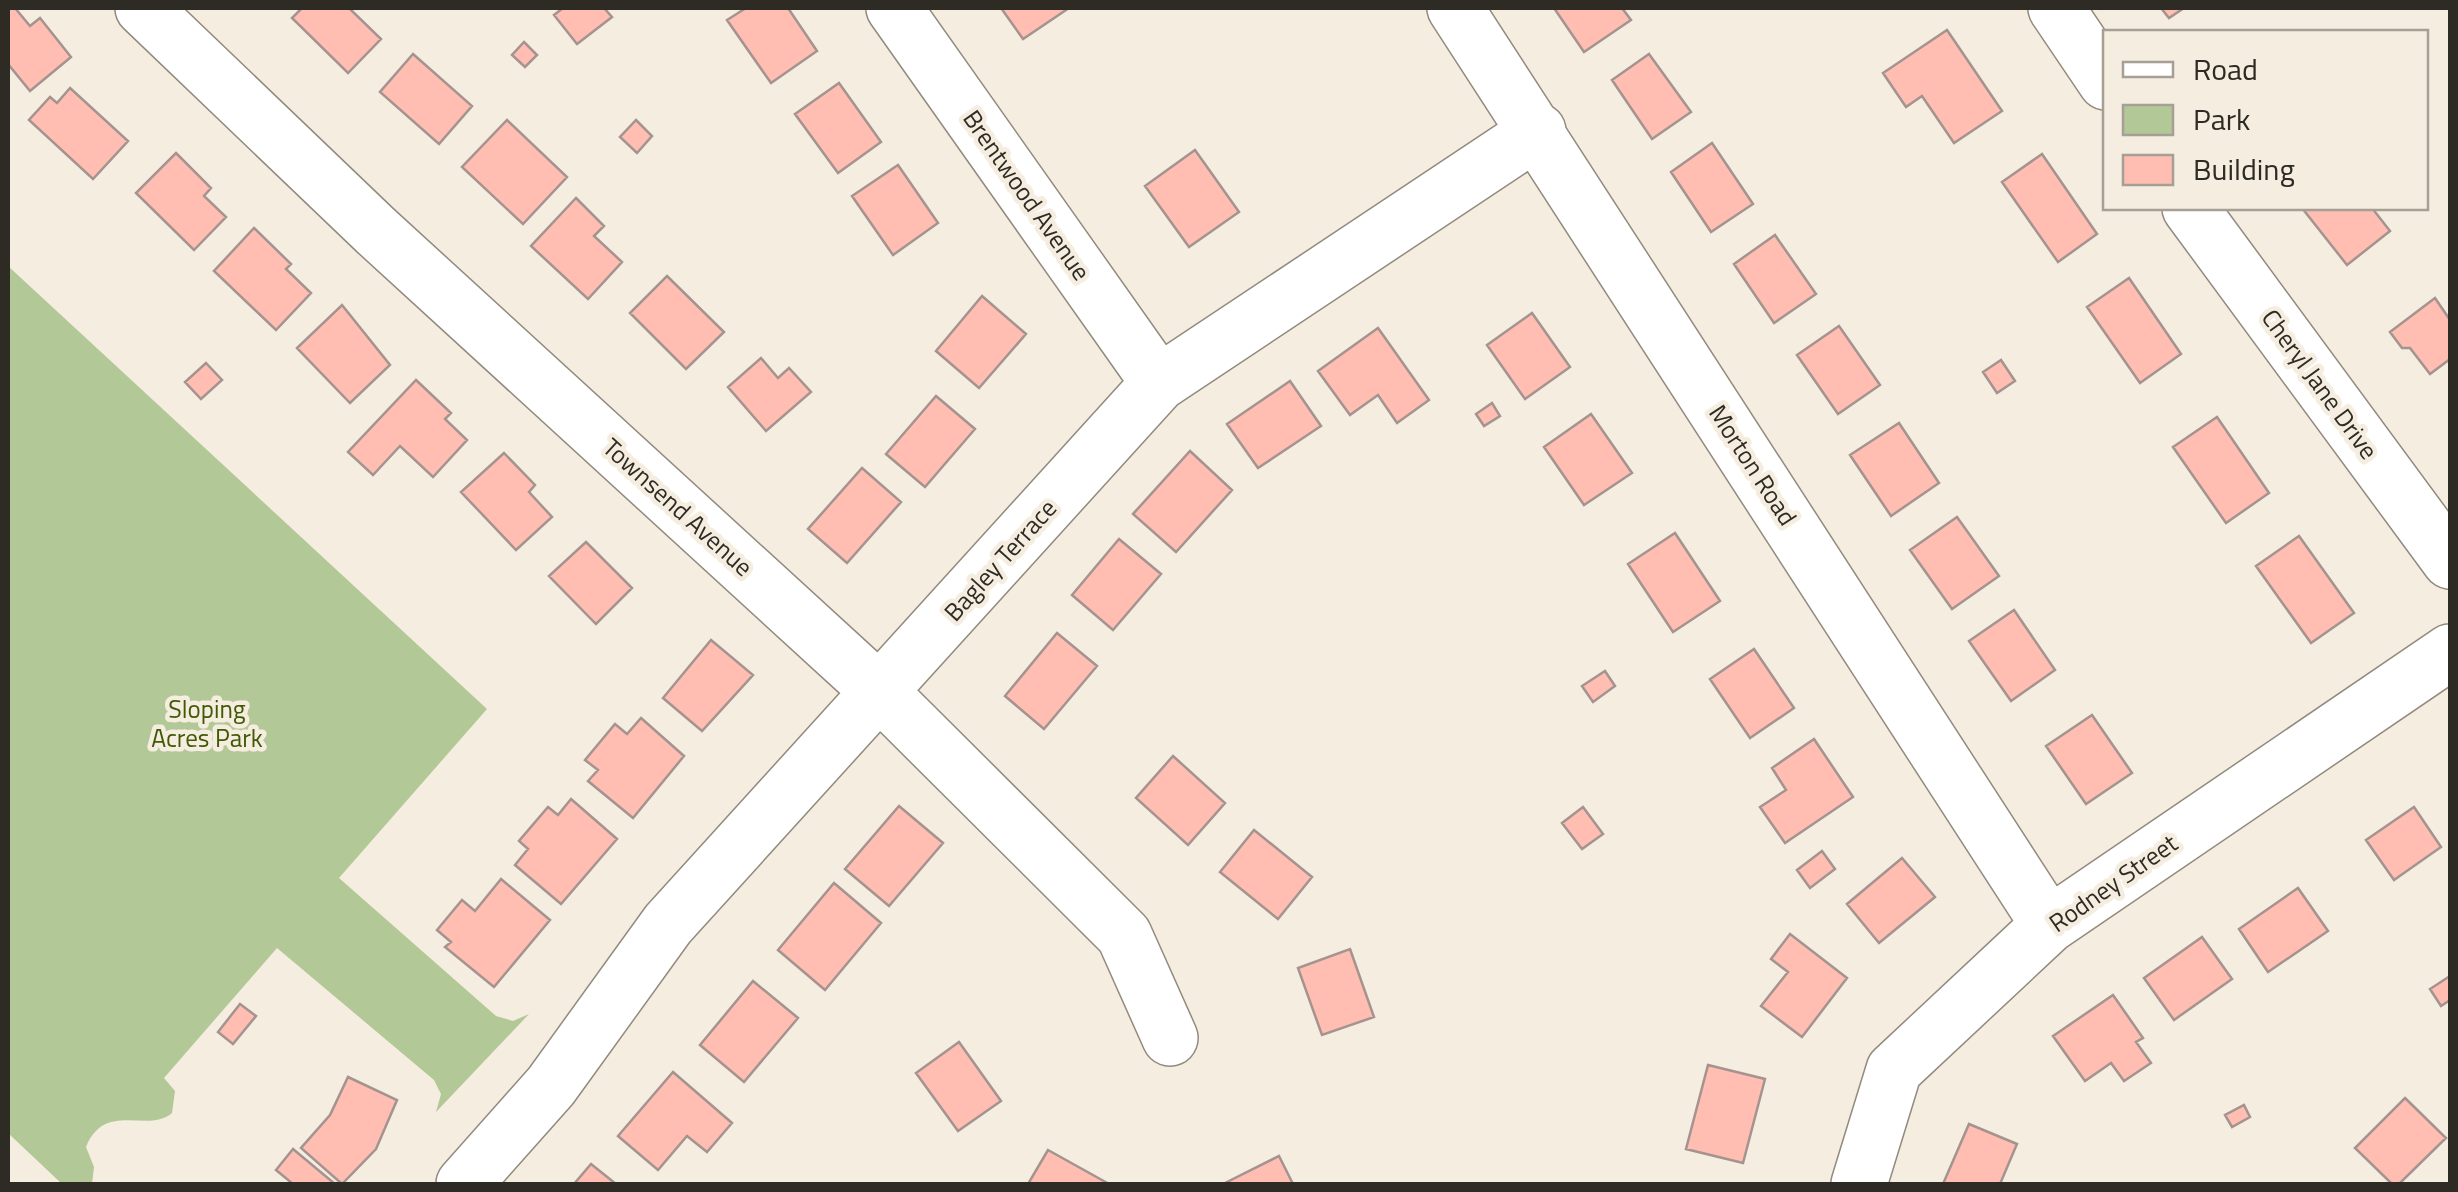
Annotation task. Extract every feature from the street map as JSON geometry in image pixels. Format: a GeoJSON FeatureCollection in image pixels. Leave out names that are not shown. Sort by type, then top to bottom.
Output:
{"type":"FeatureCollection","features":[{"type":"Feature","properties":{"kind":"street","name":"Townsend Avenue"},"geometry":{"type":"LineString","coordinates":[[143,8],[376,230],[881,693],[1124,935],[1170,1038]]}},
{"type":"Feature","properties":{"kind":"street","name":"Brentwood Avenue"},"geometry":{"type":"LineString","coordinates":[[894,8],[1159,384]]}},
{"type":"Feature","properties":{"kind":"street","name":"Morton Road"},"geometry":{"type":"LineString","coordinates":[[1455,8],[2049,925]]}},
{"type":"Feature","properties":{"kind":"street"},"geometry":{"type":"LineString","coordinates":[[2056,8],[2103,78]]}},
{"type":"Feature","properties":{"kind":"street","name":"Bagley Terrace"},"geometry":{"type":"LineString","coordinates":[[464,1184],[551,1086],[668,924],[1159,384],[1538,131]]}},
{"type":"Feature","properties":{"kind":"street","name":"Cheryl Jane Drive"},"geometry":{"type":"LineString","coordinates":[[2191,210],[2450,560]]}},
{"type":"Feature","properties":{"kind":"street","name":"Rodney Street"},"geometry":{"type":"LineString","coordinates":[[1858,1184],[1894,1070],[2049,925],[2450,652]]}},
{"type":"Feature","properties":{"kind":"green space","name":"Sloping Acres Park"},"geometry":{"type":"Polygon","coordinates":[[[8,266],[487,709],[339,878],[496,1016],[513,1021],[529,1014],[436,1112],[441,1094],[434,1080],[277,948],[164,1078],[175,1091],[172,1113],[151,1121],[115,1121],[94,1133],[86,1147],[94,1167],[92,1184],[62,1184],[8,1133],[8,266]]]}},
{"type":"Feature","properties":{"kind":"building"},"geometry":{"type":"Polygon","coordinates":[[[8,8],[15,8],[30,26],[40,18],[71,57],[30,91],[8,64],[8,8]]]}},
{"type":"Feature","properties":{"kind":"building"},"geometry":{"type":"Polygon","coordinates":[[[302,8],[349,8],[381,39],[348,73],[292,18],[302,8]]]}},
{"type":"Feature","properties":{"kind":"building"},"geometry":{"type":"Polygon","coordinates":[[[563,8],[604,8],[612,17],[577,44],[554,15],[563,8]]]}},
{"type":"Feature","properties":{"kind":"building"},"geometry":{"type":"Polygon","coordinates":[[[746,8],[788,8],[817,51],[771,83],[727,20],[746,8]]]}},
{"type":"Feature","properties":{"kind":"building"},"geometry":{"type":"Polygon","coordinates":[[[1001,8],[1069,8],[1023,39],[1001,8]]]}},
{"type":"Feature","properties":{"kind":"building"},"geometry":{"type":"Polygon","coordinates":[[[1554,8],[1622,8],[1631,20],[1584,52],[1554,8]]]}},
{"type":"Feature","properties":{"kind":"building"},"geometry":{"type":"Polygon","coordinates":[[[2161,8],[2184,8],[2169,18],[2161,8]]]}},
{"type":"Feature","properties":{"kind":"building"},"geometry":{"type":"Polygon","coordinates":[[[1947,30],[2002,111],[1954,143],[1922,96],[1906,107],[1883,73],[1947,30]]]}},
{"type":"Feature","properties":{"kind":"building"},"geometry":{"type":"Polygon","coordinates":[[[524,42],[537,55],[525,67],[512,55],[524,42]]]}},
{"type":"Feature","properties":{"kind":"building"},"geometry":{"type":"Polygon","coordinates":[[[413,54],[472,106],[439,144],[380,92],[413,54]]]}},
{"type":"Feature","properties":{"kind":"building"},"geometry":{"type":"Polygon","coordinates":[[[1649,54],[1691,112],[1652,139],[1612,80],[1649,54]]]}},
{"type":"Feature","properties":{"kind":"building"},"geometry":{"type":"Polygon","coordinates":[[[839,83],[881,142],[838,173],[795,114],[839,83]]]}},
{"type":"Feature","properties":{"kind":"building"},"geometry":{"type":"Polygon","coordinates":[[[70,88],[128,141],[93,179],[29,120],[50,97],[57,103],[70,88]]]}},
{"type":"Feature","properties":{"kind":"building"},"geometry":{"type":"Polygon","coordinates":[[[507,120],[567,177],[523,224],[462,167],[507,120]]]}},
{"type":"Feature","properties":{"kind":"building"},"geometry":{"type":"Polygon","coordinates":[[[636,120],[652,136],[637,153],[620,137],[636,120]]]}},
{"type":"Feature","properties":{"kind":"building"},"geometry":{"type":"Polygon","coordinates":[[[1712,143],[1753,204],[1711,232],[1671,172],[1712,143]]]}},
{"type":"Feature","properties":{"kind":"building"},"geometry":{"type":"Polygon","coordinates":[[[1195,150],[1239,212],[1189,247],[1145,186],[1195,150]]]}},
{"type":"Feature","properties":{"kind":"building"},"geometry":{"type":"Polygon","coordinates":[[[176,153],[211,188],[204,196],[226,217],[194,250],[136,193],[176,153]]]}},
{"type":"Feature","properties":{"kind":"building"},"geometry":{"type":"Polygon","coordinates":[[[2042,154],[2097,234],[2058,262],[2002,182],[2042,154]]]}},
{"type":"Feature","properties":{"kind":"building"},"geometry":{"type":"Polygon","coordinates":[[[898,165],[938,223],[893,255],[852,196],[898,165]]]}},
{"type":"Feature","properties":{"kind":"building"},"geometry":{"type":"Polygon","coordinates":[[[576,198],[604,226],[594,236],[622,262],[588,299],[531,246],[576,198]]]}},
{"type":"Feature","properties":{"kind":"building"},"geometry":{"type":"Polygon","coordinates":[[[2304,210],[2374,210],[2390,231],[2347,265],[2304,210]]]}},
{"type":"Feature","properties":{"kind":"building"},"geometry":{"type":"Polygon","coordinates":[[[254,228],[291,264],[286,269],[311,293],[276,330],[214,271],[254,228]]]}},
{"type":"Feature","properties":{"kind":"building"},"geometry":{"type":"Polygon","coordinates":[[[1775,235],[1816,294],[1774,323],[1734,264],[1775,235]]]}},
{"type":"Feature","properties":{"kind":"building"},"geometry":{"type":"Polygon","coordinates":[[[667,276],[724,332],[686,369],[630,313],[667,276]]]}},
{"type":"Feature","properties":{"kind":"building"},"geometry":{"type":"Polygon","coordinates":[[[2129,278],[2181,354],[2140,383],[2087,307],[2129,278]]]}},
{"type":"Feature","properties":{"kind":"building"},"geometry":{"type":"Polygon","coordinates":[[[982,296],[1026,334],[979,388],[936,351],[982,296]]]}},
{"type":"Feature","properties":{"kind":"building"},"geometry":{"type":"Polygon","coordinates":[[[2435,298],[2450,320],[2450,359],[2430,374],[2410,348],[2402,348],[2390,332],[2435,298]]]}},
{"type":"Feature","properties":{"kind":"building"},"geometry":{"type":"Polygon","coordinates":[[[342,305],[390,365],[350,403],[297,348],[342,305]]]}},
{"type":"Feature","properties":{"kind":"building"},"geometry":{"type":"Polygon","coordinates":[[[1532,313],[1570,367],[1525,399],[1487,345],[1532,313]]]}},
{"type":"Feature","properties":{"kind":"building"},"geometry":{"type":"Polygon","coordinates":[[[1839,326],[1880,385],[1838,414],[1797,355],[1839,326]]]}},
{"type":"Feature","properties":{"kind":"building"},"geometry":{"type":"Polygon","coordinates":[[[1378,328],[1429,400],[1397,423],[1378,395],[1350,415],[1318,371],[1378,328]]]}},
{"type":"Feature","properties":{"kind":"building"},"geometry":{"type":"Polygon","coordinates":[[[761,358],[778,378],[789,368],[811,392],[766,431],[728,387],[761,358]]]}},
{"type":"Feature","properties":{"kind":"building"},"geometry":{"type":"Polygon","coordinates":[[[2001,360],[2015,381],[1997,393],[1983,372],[2001,360]]]}},
{"type":"Feature","properties":{"kind":"building"},"geometry":{"type":"Polygon","coordinates":[[[206,363],[222,380],[201,399],[185,382],[206,363]]]}},
{"type":"Feature","properties":{"kind":"building"},"geometry":{"type":"Polygon","coordinates":[[[416,380],[451,413],[445,419],[467,440],[433,477],[400,446],[373,475],[348,452],[416,380]]]}},
{"type":"Feature","properties":{"kind":"building"},"geometry":{"type":"Polygon","coordinates":[[[1290,381],[1321,426],[1258,468],[1227,424],[1290,381]]]}},
{"type":"Feature","properties":{"kind":"building"},"geometry":{"type":"Polygon","coordinates":[[[936,396],[975,429],[925,487],[886,454],[936,396]]]}},
{"type":"Feature","properties":{"kind":"building"},"geometry":{"type":"Polygon","coordinates":[[[1492,403],[1500,416],[1484,426],[1476,414],[1492,403]]]}},
{"type":"Feature","properties":{"kind":"building"},"geometry":{"type":"Polygon","coordinates":[[[1591,414],[1632,473],[1584,505],[1544,447],[1591,414]]]}},
{"type":"Feature","properties":{"kind":"building"},"geometry":{"type":"Polygon","coordinates":[[[2217,417],[2269,493],[2226,523],[2173,447],[2217,417]]]}},
{"type":"Feature","properties":{"kind":"building"},"geometry":{"type":"Polygon","coordinates":[[[1899,423],[1939,483],[1891,516],[1850,455],[1899,423]]]}},
{"type":"Feature","properties":{"kind":"building"},"geometry":{"type":"Polygon","coordinates":[[[1190,451],[1232,490],[1176,552],[1133,514],[1190,451]]]}},
{"type":"Feature","properties":{"kind":"building"},"geometry":{"type":"Polygon","coordinates":[[[504,453],[535,485],[529,492],[552,517],[516,550],[461,492],[504,453]]]}},
{"type":"Feature","properties":{"kind":"building"},"geometry":{"type":"Polygon","coordinates":[[[862,468],[901,502],[847,563],[808,529],[862,468]]]}},
{"type":"Feature","properties":{"kind":"building"},"geometry":{"type":"Polygon","coordinates":[[[1957,517],[1999,576],[1952,609],[1910,550],[1957,517]]]}},
{"type":"Feature","properties":{"kind":"building"},"geometry":{"type":"Polygon","coordinates":[[[1675,533],[1720,601],[1673,632],[1628,564],[1675,533]]]}},
{"type":"Feature","properties":{"kind":"building"},"geometry":{"type":"Polygon","coordinates":[[[2299,536],[2354,613],[2311,643],[2256,566],[2299,536]]]}},
{"type":"Feature","properties":{"kind":"building"},"geometry":{"type":"Polygon","coordinates":[[[1119,539],[1161,574],[1113,630],[1072,595],[1119,539]]]}},
{"type":"Feature","properties":{"kind":"building"},"geometry":{"type":"Polygon","coordinates":[[[586,542],[632,588],[596,624],[549,576],[586,542]]]}},
{"type":"Feature","properties":{"kind":"building"},"geometry":{"type":"Polygon","coordinates":[[[2014,610],[2055,670],[2011,701],[1969,641],[2014,610]]]}},
{"type":"Feature","properties":{"kind":"building"},"geometry":{"type":"Polygon","coordinates":[[[1057,633],[1097,666],[1044,729],[1005,696],[1057,633]]]}},
{"type":"Feature","properties":{"kind":"building"},"geometry":{"type":"Polygon","coordinates":[[[711,640],[753,675],[702,731],[663,698],[711,640]]]}},
{"type":"Feature","properties":{"kind":"building"},"geometry":{"type":"Polygon","coordinates":[[[1754,649],[1794,708],[1750,738],[1710,679],[1754,649]]]}},
{"type":"Feature","properties":{"kind":"building"},"geometry":{"type":"Polygon","coordinates":[[[1605,671],[1615,686],[1593,702],[1582,686],[1605,671]]]}},
{"type":"Feature","properties":{"kind":"building"},"geometry":{"type":"Polygon","coordinates":[[[2092,715],[2132,773],[2086,804],[2046,746],[2092,715]]]}},
{"type":"Feature","properties":{"kind":"building"},"geometry":{"type":"Polygon","coordinates":[[[641,718],[684,756],[633,818],[588,781],[598,770],[585,760],[615,724],[627,734],[641,718]]]}},
{"type":"Feature","properties":{"kind":"building"},"geometry":{"type":"Polygon","coordinates":[[[1814,739],[1853,797],[1785,843],[1760,807],[1786,790],[1772,768],[1814,739]]]}},
{"type":"Feature","properties":{"kind":"building"},"geometry":{"type":"Polygon","coordinates":[[[1173,756],[1225,803],[1188,845],[1136,798],[1173,756]]]}},
{"type":"Feature","properties":{"kind":"building"},"geometry":{"type":"Polygon","coordinates":[[[571,799],[617,839],[561,904],[515,865],[528,849],[519,841],[548,807],[558,815],[571,799]]]}},
{"type":"Feature","properties":{"kind":"building"},"geometry":{"type":"Polygon","coordinates":[[[899,806],[943,843],[889,906],[845,869],[899,806]]]}},
{"type":"Feature","properties":{"kind":"building"},"geometry":{"type":"Polygon","coordinates":[[[1583,807],[1603,834],[1582,849],[1562,823],[1583,807]]]}},
{"type":"Feature","properties":{"kind":"building"},"geometry":{"type":"Polygon","coordinates":[[[2414,807],[2441,847],[2394,880],[2366,840],[2414,807]]]}},
{"type":"Feature","properties":{"kind":"building"},"geometry":{"type":"Polygon","coordinates":[[[1254,830],[1312,877],[1278,919],[1220,872],[1254,830]]]}},
{"type":"Feature","properties":{"kind":"building"},"geometry":{"type":"Polygon","coordinates":[[[1822,851],[1835,869],[1810,888],[1797,870],[1822,851]]]}},
{"type":"Feature","properties":{"kind":"building"},"geometry":{"type":"Polygon","coordinates":[[[1902,858],[1935,897],[1879,943],[1847,904],[1902,858]]]}},
{"type":"Feature","properties":{"kind":"building"},"geometry":{"type":"Polygon","coordinates":[[[501,879],[550,920],[494,987],[445,947],[451,942],[437,930],[462,900],[475,911],[501,879]]]}},
{"type":"Feature","properties":{"kind":"building"},"geometry":{"type":"Polygon","coordinates":[[[834,883],[881,923],[825,990],[778,950],[834,883]]]}},
{"type":"Feature","properties":{"kind":"building"},"geometry":{"type":"Polygon","coordinates":[[[2298,888],[2328,931],[2268,972],[2239,929],[2298,888]]]}},
{"type":"Feature","properties":{"kind":"building"},"geometry":{"type":"Polygon","coordinates":[[[1790,934],[1847,978],[1802,1037],[1761,1006],[1788,972],[1771,959],[1790,934]]]}},
{"type":"Feature","properties":{"kind":"building"},"geometry":{"type":"Polygon","coordinates":[[[2202,937],[2232,979],[2174,1020],[2144,978],[2202,937]]]}},
{"type":"Feature","properties":{"kind":"building"},"geometry":{"type":"Polygon","coordinates":[[[1350,949],[1374,1017],[1322,1035],[1298,968],[1350,949]]]}},
{"type":"Feature","properties":{"kind":"building"},"geometry":{"type":"Polygon","coordinates":[[[2450,976],[2450,1000],[2441,1006],[2430,989],[2450,976]]]}},
{"type":"Feature","properties":{"kind":"building"},"geometry":{"type":"Polygon","coordinates":[[[753,981],[798,1018],[744,1082],[700,1045],[753,981]]]}},
{"type":"Feature","properties":{"kind":"building"},"geometry":{"type":"Polygon","coordinates":[[[2113,995],[2143,1038],[2136,1042],[2151,1063],[2124,1081],[2111,1063],[2085,1081],[2053,1036],[2113,995]]]}},
{"type":"Feature","properties":{"kind":"building"},"geometry":{"type":"Polygon","coordinates":[[[240,1004],[256,1016],[233,1044],[218,1032],[240,1004]]]}},
{"type":"Feature","properties":{"kind":"building"},"geometry":{"type":"Polygon","coordinates":[[[959,1042],[1001,1101],[958,1131],[916,1073],[959,1042]]]}},
{"type":"Feature","properties":{"kind":"building"},"geometry":{"type":"Polygon","coordinates":[[[1708,1065],[1765,1079],[1743,1163],[1686,1149],[1708,1065]]]}},
{"type":"Feature","properties":{"kind":"building"},"geometry":{"type":"Polygon","coordinates":[[[673,1072],[732,1123],[707,1152],[687,1136],[658,1170],[618,1136],[673,1072]]]}},
{"type":"Feature","properties":{"kind":"building"},"geometry":{"type":"Polygon","coordinates":[[[348,1077],[397,1100],[376,1149],[342,1184],[301,1148],[330,1115],[348,1077]]]}},
{"type":"Feature","properties":{"kind":"building"},"geometry":{"type":"Polygon","coordinates":[[[2405,1098],[2446,1138],[2399,1184],[2392,1184],[2355,1148],[2405,1098]]]}},
{"type":"Feature","properties":{"kind":"building"},"geometry":{"type":"Polygon","coordinates":[[[2244,1105],[2250,1117],[2232,1127],[2225,1115],[2244,1105]]]}},
{"type":"Feature","properties":{"kind":"building"},"geometry":{"type":"Polygon","coordinates":[[[1969,1124],[2017,1144],[2000,1184],[1943,1184],[1969,1124]]]}},
{"type":"Feature","properties":{"kind":"building"},"geometry":{"type":"Polygon","coordinates":[[[293,1149],[335,1184],[293,1184],[276,1170],[293,1149]]]}},
{"type":"Feature","properties":{"kind":"building"},"geometry":{"type":"Polygon","coordinates":[[[1048,1150],[1109,1184],[1028,1184],[1048,1150]]]}},
{"type":"Feature","properties":{"kind":"building"},"geometry":{"type":"Polygon","coordinates":[[[1279,1156],[1293,1184],[1223,1184],[1279,1156]]]}},
{"type":"Feature","properties":{"kind":"building"},"geometry":{"type":"Polygon","coordinates":[[[591,1164],[616,1184],[574,1184],[591,1164]]]}}]}
